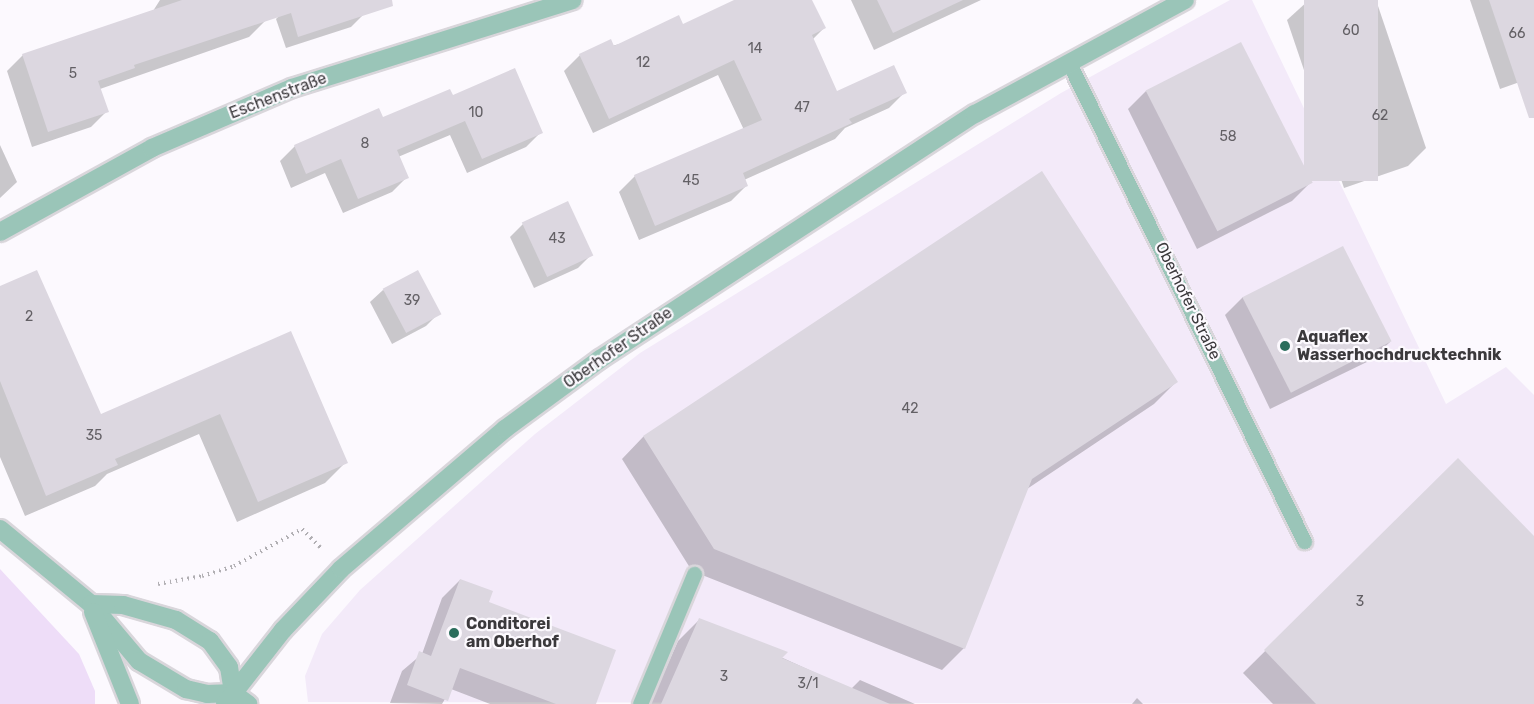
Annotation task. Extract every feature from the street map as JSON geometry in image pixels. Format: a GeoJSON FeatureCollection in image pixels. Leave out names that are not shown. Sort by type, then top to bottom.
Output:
{"type":"FeatureCollection","features":[{"type":"Feature","properties":{"kind":"street","name":"Eschenstraße"},"geometry":{"type":"LineString","coordinates":[[0,232],[152,148],[292,88],[572,0]]}},
{"type":"Feature","properties":{"kind":"street","name":"Oberhofer Straße"},"geometry":{"type":"LineString","coordinates":[[235,700],[283,630],[340,569],[505,429],[600,358],[862,184],[975,114],[1185,0]]}},
{"type":"Feature","properties":{"kind":"street"},"geometry":{"type":"LineString","coordinates":[[0,529],[90,604],[139,661],[186,689],[235,700],[229,667],[210,641],[176,620],[123,605],[90,604]]}},
{"type":"Feature","properties":{"kind":"street"},"geometry":{"type":"LineString","coordinates":[[90,604],[105,651],[130,704]]}},
{"type":"Feature","properties":{"kind":"lane","name":"Oberhofer Straße"},"geometry":{"type":"LineString","coordinates":[[1069,63],[1304,541]]}},
{"type":"Feature","properties":{"kind":"lane"},"geometry":{"type":"LineString","coordinates":[[640,704],[694,574]]}},
{"type":"Feature","properties":{"kind":"path"},"geometry":{"type":"LineString","coordinates":[[148,584],[185,580],[234,566],[302,529],[340,569]]}},
{"type":"Feature","properties":{"kind":"shaded area"},"geometry":{"type":"Polygon","coordinates":[[[1230,0],[1252,0],[1446,404],[1506,367],[1534,395],[1534,704],[308,702],[305,676],[322,634],[360,590],[535,434],[640,353],[1061,93],[1230,0]]]}},
{"type":"Feature","properties":{"kind":"shaded area"},"geometry":{"type":"Polygon","coordinates":[[[0,569],[79,654],[95,691],[95,704],[0,704],[0,569]]]}},
{"type":"Feature","properties":{"kind":"building"},"geometry":{"type":"Polygon","coordinates":[[[182,0],[392,0],[393,6],[298,37],[291,13],[134,65],[135,68],[98,81],[109,112],[48,132],[22,54],[182,0]]]}},
{"type":"Feature","properties":{"kind":"building"},"geometry":{"type":"Polygon","coordinates":[[[734,0],[812,0],[826,28],[812,35],[837,91],[894,65],[907,93],[849,119],[852,123],[743,173],[748,186],[655,226],[634,175],[762,120],[734,60],[609,119],[579,54],[611,39],[614,46],[679,15],[683,24],[734,0]]]}},
{"type":"Feature","properties":{"kind":"building"},"geometry":{"type":"Polygon","coordinates":[[[877,0],[963,0],[893,33],[877,0]]]}},
{"type":"Feature","properties":{"kind":"building"},"geometry":{"type":"Polygon","coordinates":[[[1304,0],[1378,0],[1378,181],[1304,181],[1304,0]]]}},
{"type":"Feature","properties":{"kind":"building"},"geometry":{"type":"Polygon","coordinates":[[[1489,0],[1534,0],[1534,118],[1529,118],[1489,0]]]}},
{"type":"Feature","properties":{"kind":"building"},"geometry":{"type":"Polygon","coordinates":[[[1241,42],[1313,183],[1217,231],[1146,91],[1241,42]]]}},
{"type":"Feature","properties":{"kind":"building"},"geometry":{"type":"Polygon","coordinates":[[[515,68],[543,133],[482,159],[465,121],[397,150],[409,178],[358,199],[341,159],[306,174],[294,145],[379,108],[383,117],[450,89],[453,95],[515,68]]]}},
{"type":"Feature","properties":{"kind":"building"},"geometry":{"type":"Polygon","coordinates":[[[1042,171],[1178,382],[1032,479],[965,649],[714,549],[643,436],[1042,171]]]}},
{"type":"Feature","properties":{"kind":"building"},"geometry":{"type":"Polygon","coordinates":[[[568,201],[593,255],[547,277],[522,223],[568,201]]]}},
{"type":"Feature","properties":{"kind":"building"},"geometry":{"type":"Polygon","coordinates":[[[1343,246],[1392,341],[1291,393],[1242,297],[1343,246]]]}},
{"type":"Feature","properties":{"kind":"building"},"geometry":{"type":"Polygon","coordinates":[[[37,270],[101,414],[291,331],[348,463],[258,502],[220,414],[115,459],[118,465],[46,496],[0,381],[0,286],[37,270]]]}},
{"type":"Feature","properties":{"kind":"building"},"geometry":{"type":"Polygon","coordinates":[[[418,270],[441,314],[406,333],[383,289],[418,270]]]}},
{"type":"Feature","properties":{"kind":"building"},"geometry":{"type":"Polygon","coordinates":[[[1458,458],[1534,536],[1534,704],[1316,704],[1264,650],[1458,458]]]}},
{"type":"Feature","properties":{"kind":"building"},"geometry":{"type":"Polygon","coordinates":[[[460,579],[493,591],[489,602],[616,650],[596,704],[556,704],[460,668],[448,701],[407,685],[419,651],[431,656],[460,579]]]}},
{"type":"Feature","properties":{"kind":"building"},"geometry":{"type":"Polygon","coordinates":[[[699,618],[788,652],[782,658],[890,704],[661,704],[699,618]]]}},
{"type":"Feature","properties":{"kind":"place","name":"Aquaflex Wasserhochdrucktechnik"},"geometry":{"type":"Point","coordinates":[1285,346]}},
{"type":"Feature","properties":{"kind":"place","name":"Conditorei am Oberhof"},"geometry":{"type":"Point","coordinates":[454,633]}}]}
